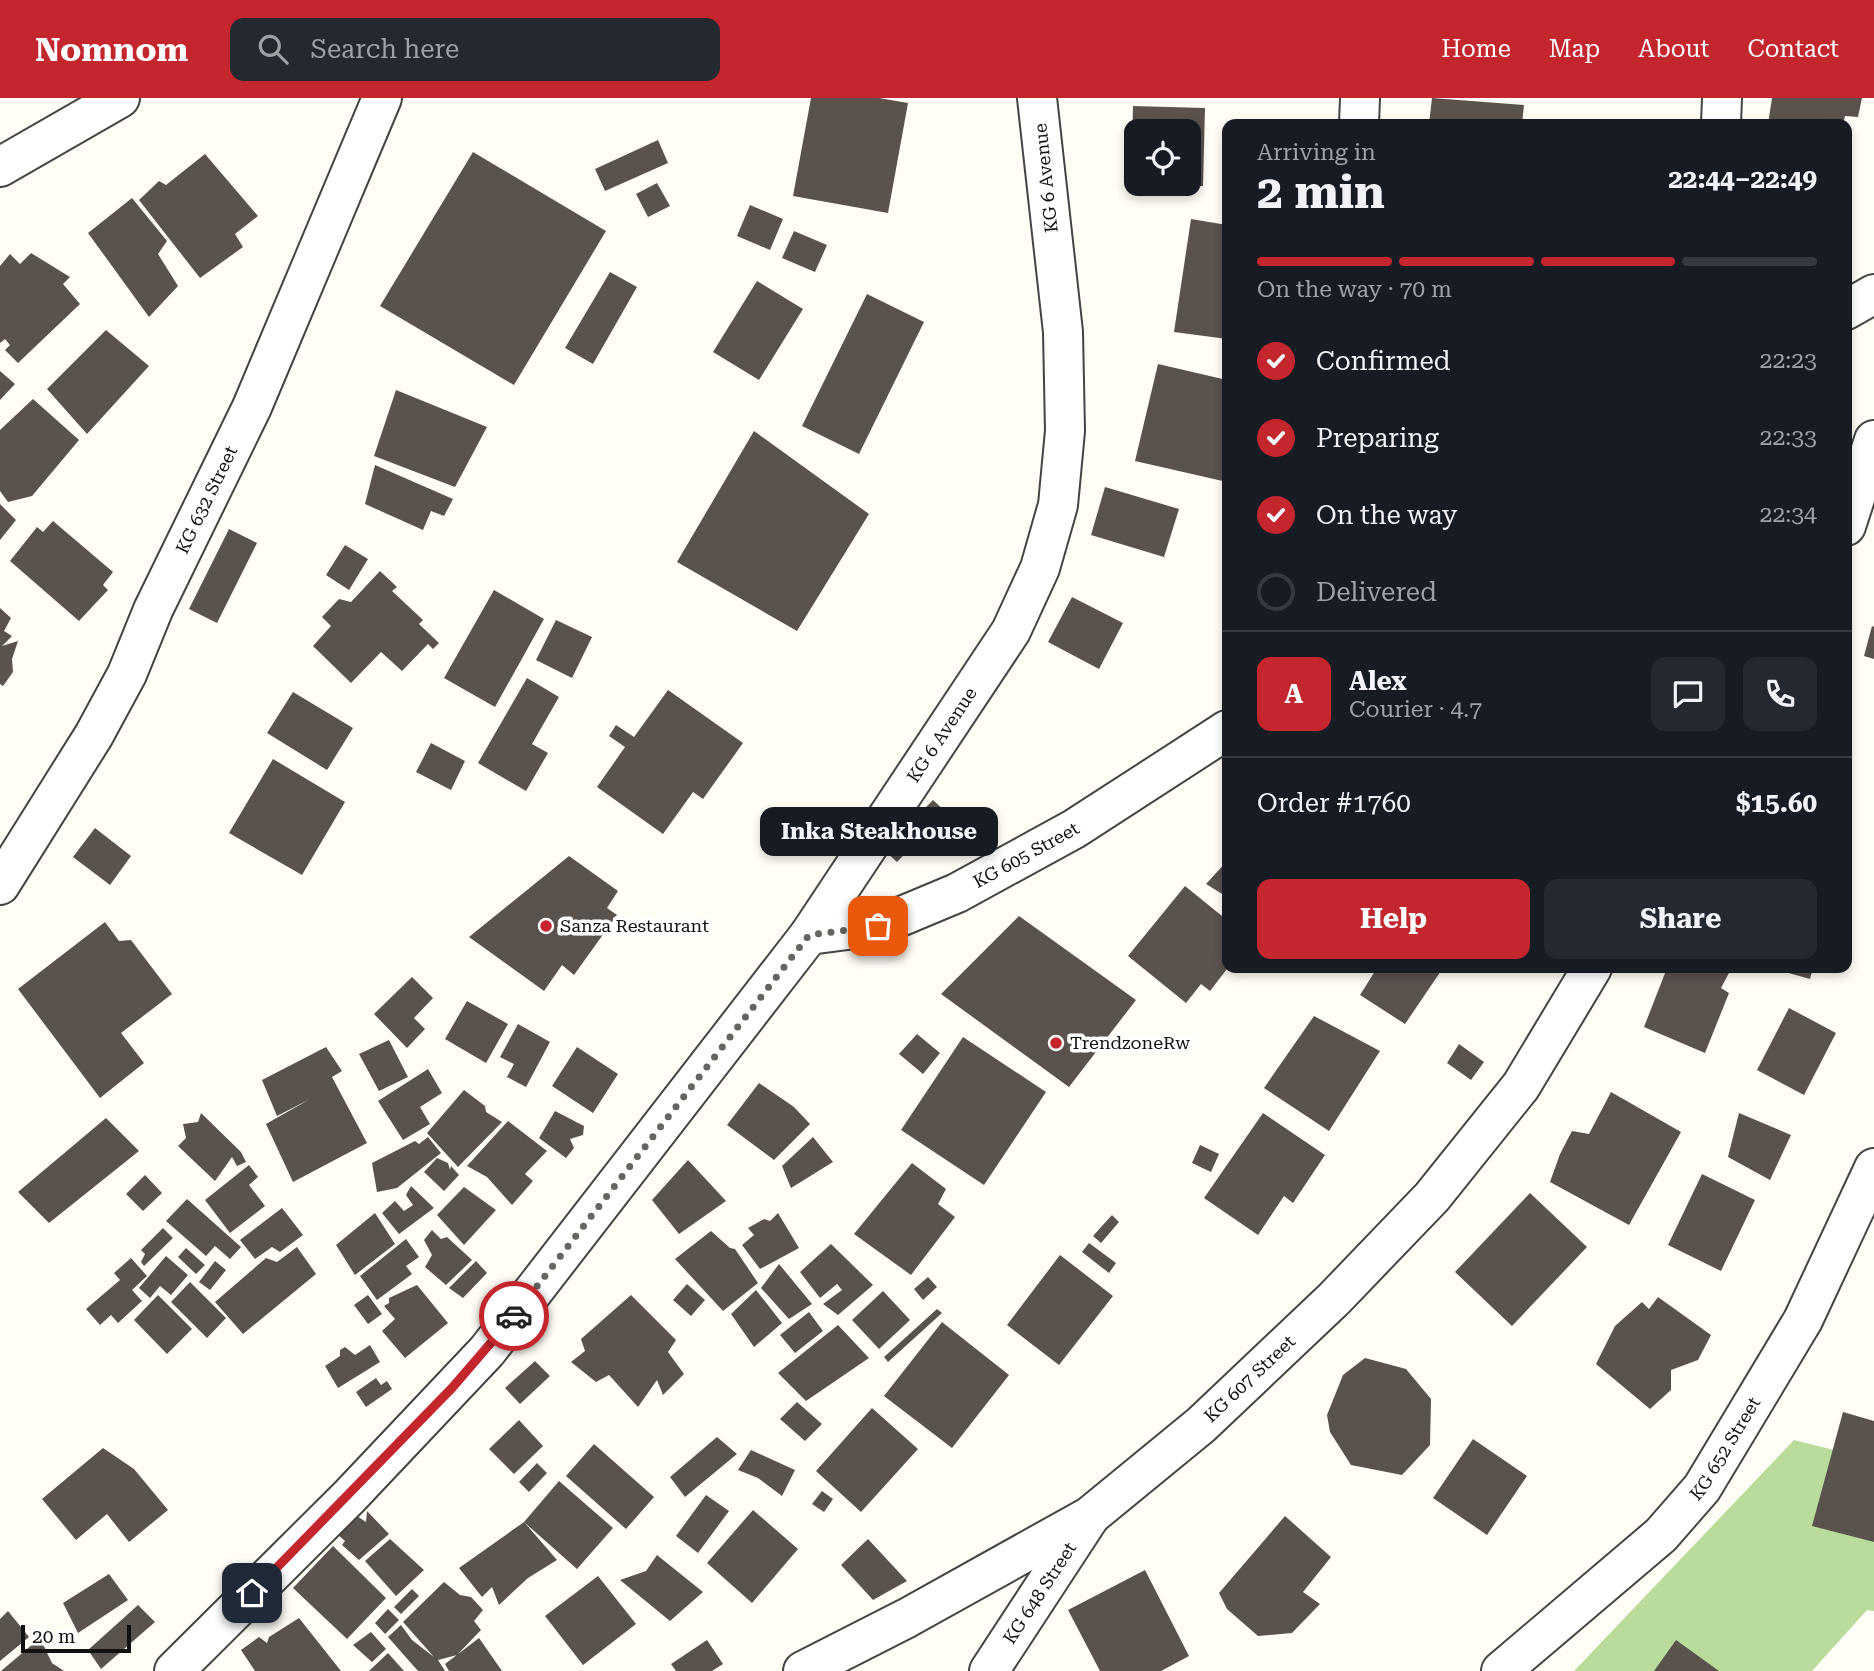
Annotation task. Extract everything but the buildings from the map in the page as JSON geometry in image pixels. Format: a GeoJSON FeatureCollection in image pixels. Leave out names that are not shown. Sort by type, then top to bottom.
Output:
{"type":"FeatureCollection","features":[{"type":"Feature","properties":{"kind":"street"},"geometry":{"type":"LineString","coordinates":[[0,167],[120,98]]}},
{"type":"Feature","properties":{"kind":"street","name":"KG 632 Street"},"geometry":{"type":"LineString","coordinates":[[0,886],[94,735],[127,674],[153,610],[251,407],[382,98]]}},
{"type":"Feature","properties":{"kind":"street","name":"KG 6 Avenue"},"geometry":{"type":"LineString","coordinates":[[174,1671],[349,1496],[486,1351],[809,935],[1011,631],[1040,568],[1058,505],[1065,431],[1063,332],[1037,98]]}},
{"type":"Feature","properties":{"kind":"street"},"geometry":{"type":"LineString","coordinates":[[1359,119],[1360,98]]}},
{"type":"Feature","properties":{"kind":"street"},"geometry":{"type":"LineString","coordinates":[[1721,119],[1722,98]]}},
{"type":"Feature","properties":{"kind":"street"},"geometry":{"type":"LineString","coordinates":[[1852,307],[1874,294]]}},
{"type":"Feature","properties":{"kind":"street"},"geometry":{"type":"LineString","coordinates":[[1852,508],[1874,440]]}},
{"type":"Feature","properties":{"kind":"street","name":"KG 605 Street"},"geometry":{"type":"LineString","coordinates":[[809,935],[878,926],[957,893],[1074,829],[1222,733]]}},
{"type":"Feature","properties":{"kind":"street","name":"KG 607 Street"},"geometry":{"type":"LineString","coordinates":[[803,1671],[908,1618],[1090,1516],[1200,1425],[1334,1299],[1432,1196],[1521,1086],[1589,973]]}},
{"type":"Feature","properties":{"kind":"street","name":"KG 652 Street"},"geometry":{"type":"LineString","coordinates":[[1501,1671],[1661,1535],[1702,1488],[1803,1320],[1874,1168]]}},
{"type":"Feature","properties":{"kind":"street","name":"KG 648 Street"},"geometry":{"type":"LineString","coordinates":[[989,1671],[1090,1516]]}},
{"type":"Feature","properties":{"kind":"green space"},"geometry":{"type":"Polygon","coordinates":[[[1794,1440],[1874,1460],[1874,1611],[1867,1610],[1812,1671],[1574,1671],[1794,1440]]]}},
{"type":"Feature","properties":{"kind":"way so far"},"geometry":{"type":"LineString","coordinates":[[514,1316],[809,935],[878,926]]}},
{"type":"Feature","properties":{"kind":"place","name":"Sanza Restaurant"},"geometry":{"type":"Point","coordinates":[546,926]}},
{"type":"Feature","properties":{"kind":"place","name":"Inka Steakhouse"},"geometry":{"type":"Point","coordinates":[878,926]}},
{"type":"Feature","properties":{"kind":"place","name":"TrendzoneRw"},"geometry":{"type":"Point","coordinates":[1056,1043]}},
{"type":"Feature","properties":{"kind":"route"},"geometry":{"type":"LineString","coordinates":[[252,1593],[452,1388],[514,1316]]}}]}
